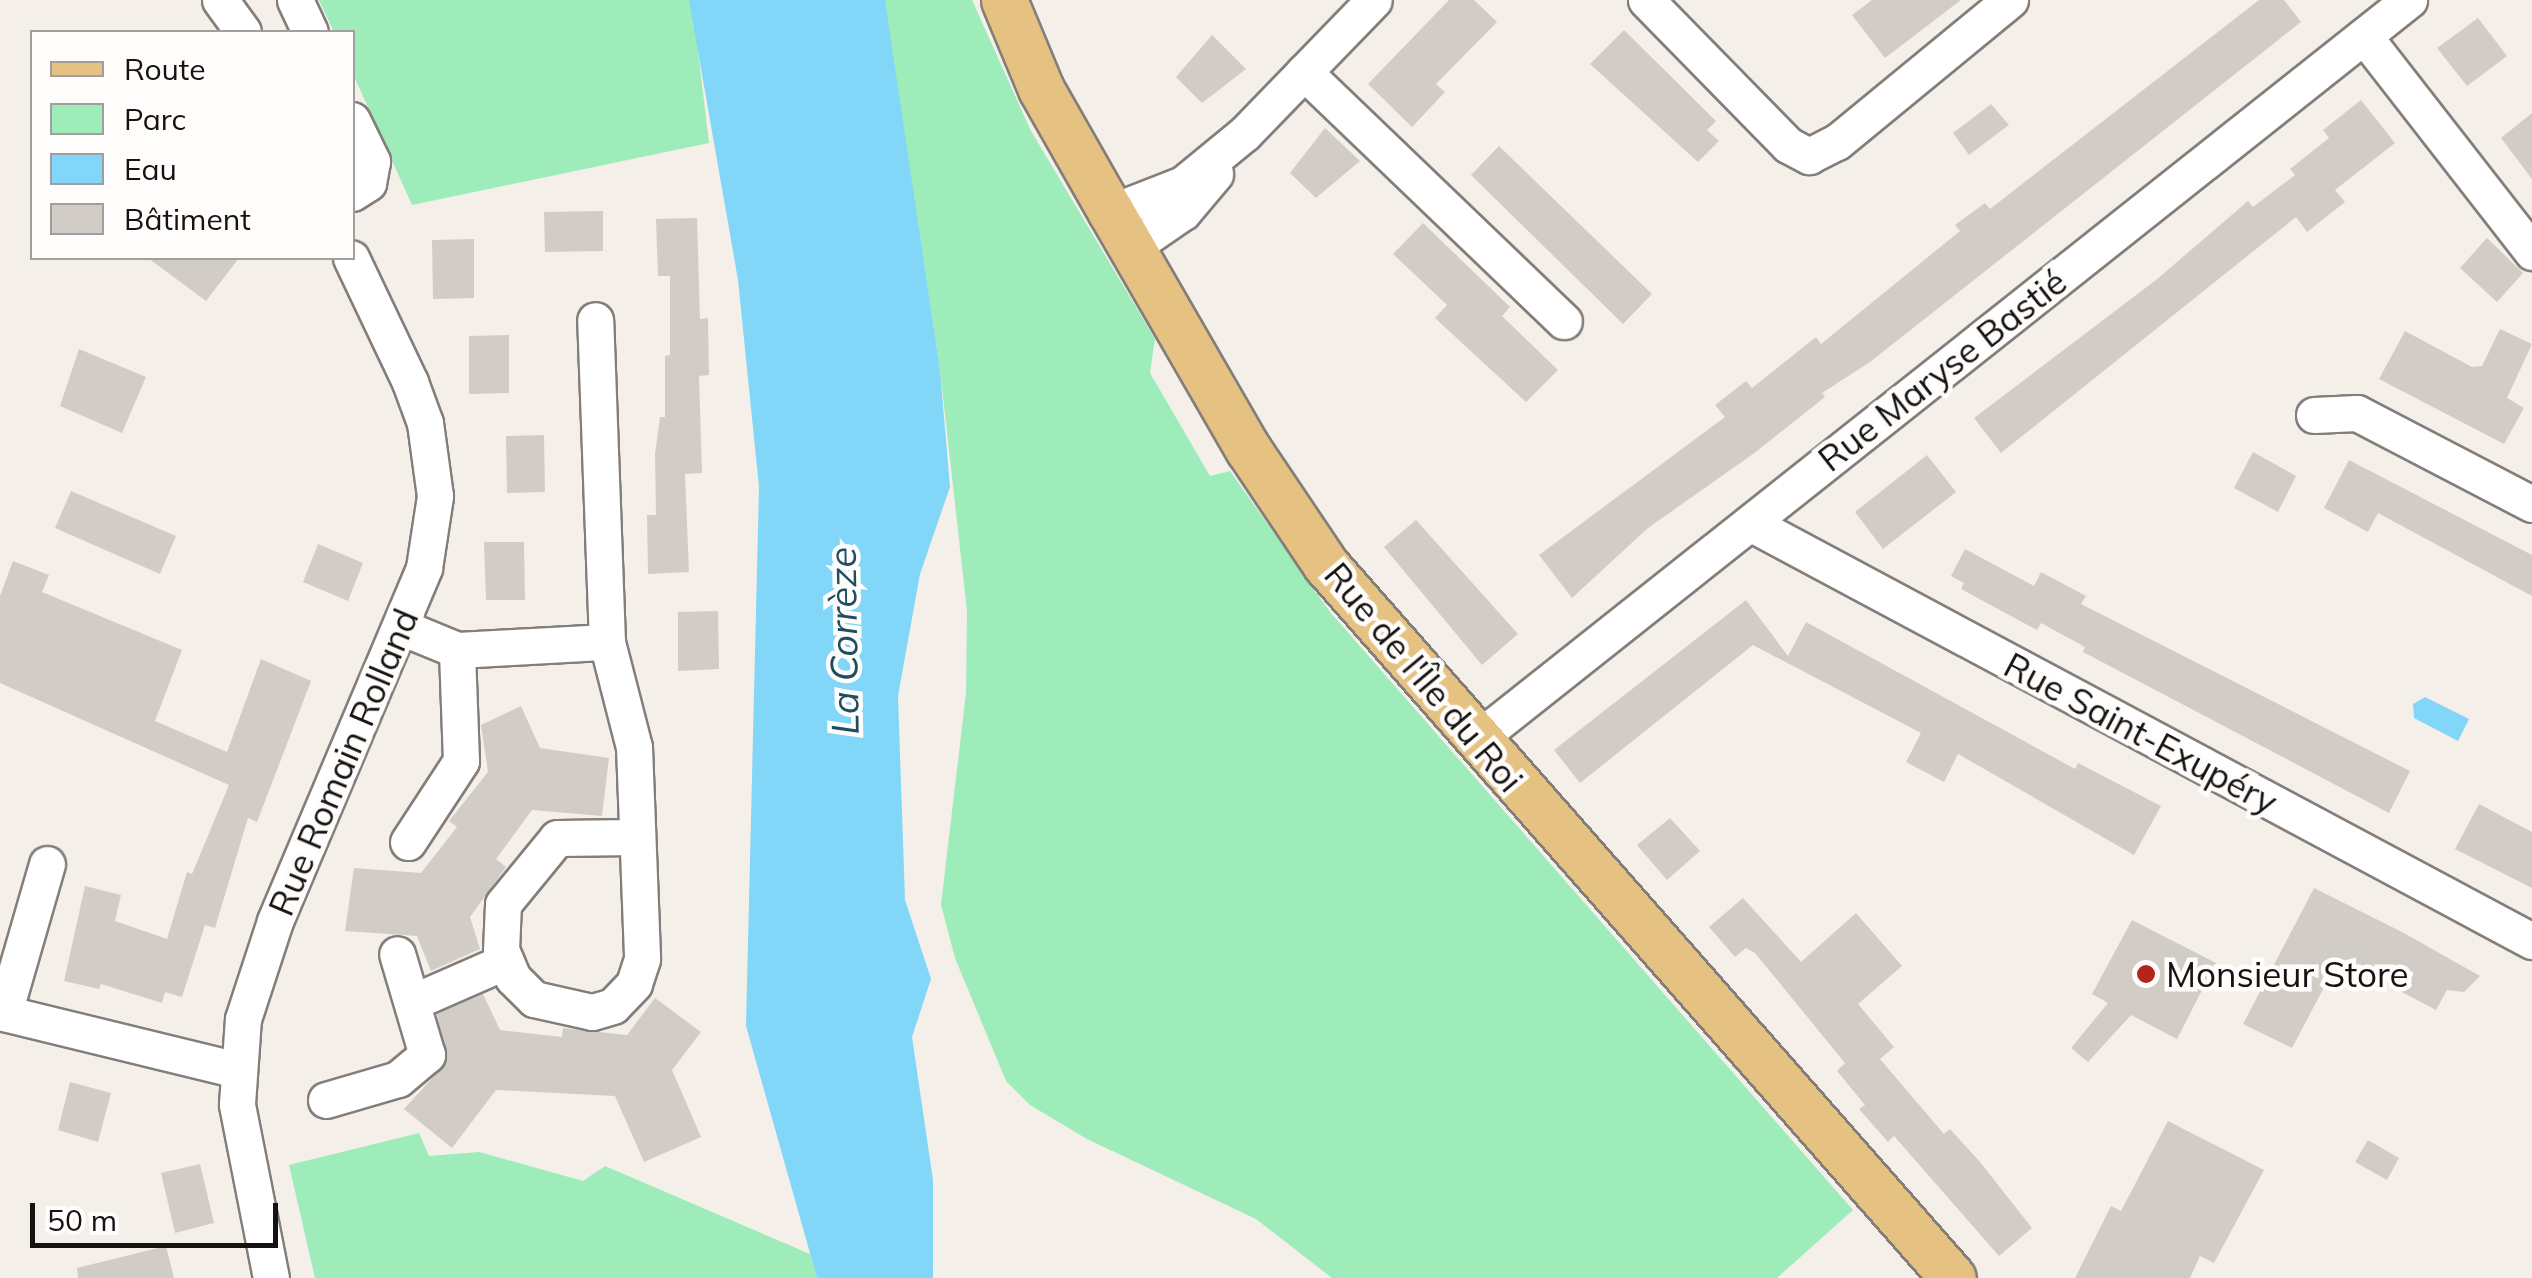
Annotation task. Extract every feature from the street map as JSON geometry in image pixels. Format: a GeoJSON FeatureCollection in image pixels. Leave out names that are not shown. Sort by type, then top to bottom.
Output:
{"type":"FeatureCollection","features":[{"type":"Feature","properties":{"kind":"main road","name":"Rue de l'Île du Roi"},"geometry":{"type":"LineString","coordinates":[[1004,0],[1041,89],[1248,449],[1326,565],[1952,1278]]}},
{"type":"Feature","properties":{"kind":"street"},"geometry":{"type":"LineString","coordinates":[[220,0],[242,30]]}},
{"type":"Feature","properties":{"kind":"street"},"geometry":{"type":"LineString","coordinates":[[295,0],[309,30]]}},
{"type":"Feature","properties":{"kind":"street"},"geometry":{"type":"LineString","coordinates":[[1122,230],[1246,133],[1374,0]]}},
{"type":"Feature","properties":{"kind":"street"},"geometry":{"type":"LineString","coordinates":[[1646,0],[1788,145],[1809,156],[1837,142],[2010,0]]}},
{"type":"Feature","properties":{"kind":"street","name":"Rue Maryse Bastié"},"geometry":{"type":"LineString","coordinates":[[1476,740],[2409,0]]}},
{"type":"Feature","properties":{"kind":"street"},"geometry":{"type":"LineString","coordinates":[[2364,36],[2532,252]]}},
{"type":"Feature","properties":{"kind":"street"},"geometry":{"type":"LineString","coordinates":[[1304,72],[1564,321]]}},
{"type":"Feature","properties":{"kind":"street"},"geometry":{"type":"LineString","coordinates":[[355,126],[372,161],[368,183],[355,191]]}},
{"type":"Feature","properties":{"kind":"street","name":"Rue Romain Rolland"},"geometry":{"type":"LineString","coordinates":[[271,1278],[242,1138],[238,1070],[256,974],[424,568],[434,466],[410,382],[353,260]]}},
{"type":"Feature","properties":{"kind":"street"},"geometry":{"type":"LineString","coordinates":[[596,320],[607,642],[634,748],[642,959],[626,997],[592,1012],[534,999],[506,962],[498,916],[532,862],[557,838],[636,837]]}},
{"type":"Feature","properties":{"kind":"street"},"geometry":{"type":"LineString","coordinates":[[2314,415],[2357,414],[2532,504]]}},
{"type":"Feature","properties":{"kind":"street","name":"Rue Saint-Exupéry"},"geometry":{"type":"LineString","coordinates":[[1750,522],[2532,941]]}},
{"type":"Feature","properties":{"kind":"street"},"geometry":{"type":"LineString","coordinates":[[401,627],[457,650],[607,642]]}},
{"type":"Feature","properties":{"kind":"street"},"geometry":{"type":"LineString","coordinates":[[408,842],[461,760],[457,650]]}},
{"type":"Feature","properties":{"kind":"street"},"geometry":{"type":"LineString","coordinates":[[48,864],[2,1013],[238,1070]]}},
{"type":"Feature","properties":{"kind":"street"},"geometry":{"type":"LineString","coordinates":[[326,1100],[416,1069],[428,1044],[397,954]]}},
{"type":"Feature","properties":{"kind":"street"},"geometry":{"type":"LineString","coordinates":[[415,1001],[506,962]]}},
{"type":"Feature","properties":{"kind":"green space"},"geometry":{"type":"Polygon","coordinates":[[[319,0],[692,0],[709,143],[412,205],[355,78],[355,30],[333,30],[319,0]]]}},
{"type":"Feature","properties":{"kind":"green space"},"geometry":{"type":"Polygon","coordinates":[[[884,0],[972,0],[1031,131],[1155,339],[1150,373],[1210,476],[1230,471],[1330,612],[1853,1210],[1777,1278],[1332,1278],[1256,1219],[1087,1139],[1030,1105],[1006,1081],[955,958],[941,905],[966,693],[967,611],[940,370],[884,0]]]}},
{"type":"Feature","properties":{"kind":"green space"},"geometry":{"type":"Polygon","coordinates":[[[419,1133],[429,1156],[479,1152],[583,1181],[605,1166],[810,1254],[817,1278],[315,1278],[289,1165],[419,1133]]]}},
{"type":"Feature","properties":{"kind":"water","name":"La Corrèze"},"geometry":{"type":"Polygon","coordinates":[[[689,0],[885,0],[940,370],[950,487],[920,574],[898,696],[905,900],[931,979],[912,1037],[933,1180],[933,1278],[817,1278],[746,1026],[759,487],[738,280],[689,0]]]}},
{"type":"Feature","properties":{"kind":"water"},"geometry":{"type":"Polygon","coordinates":[[[2425,697],[2469,719],[2458,741],[2414,718],[2413,704],[2425,697]]]}},
{"type":"Feature","properties":{"kind":"building"},"geometry":{"type":"Polygon","coordinates":[[[1449,0],[1474,0],[1497,22],[1436,84],[1445,92],[1412,127],[1368,84],[1449,0]]]}},
{"type":"Feature","properties":{"kind":"building"},"geometry":{"type":"Polygon","coordinates":[[[1872,0],[1961,0],[1885,58],[1852,15],[1872,0]]]}},
{"type":"Feature","properties":{"kind":"building"},"geometry":{"type":"Polygon","coordinates":[[[2259,0],[2284,0],[2301,22],[1870,362],[1822,393],[1825,397],[1753,454],[1648,528],[1572,598],[1539,555],[1725,417],[1715,405],[1746,381],[1752,388],[1816,337],[1821,344],[1960,231],[1955,225],[1985,203],[1990,209],[2259,0]]]}},
{"type":"Feature","properties":{"kind":"building"},"geometry":{"type":"Polygon","coordinates":[[[2478,18],[2507,56],[2467,86],[2437,48],[2478,18]]]}},
{"type":"Feature","properties":{"kind":"building"},"geometry":{"type":"Polygon","coordinates":[[[1624,30],[1716,121],[1707,130],[1719,141],[1698,162],[1590,64],[1624,30]]]}},
{"type":"Feature","properties":{"kind":"building"},"geometry":{"type":"Polygon","coordinates":[[[1212,35],[1246,69],[1202,103],[1176,77],[1212,35]]]}},
{"type":"Feature","properties":{"kind":"building"},"geometry":{"type":"Polygon","coordinates":[[[2361,100],[2395,143],[2335,190],[2345,202],[2307,232],[2296,217],[2001,453],[1974,418],[2156,280],[2248,201],[2253,207],[2295,175],[2290,169],[2329,138],[2323,130],[2361,100]]]}},
{"type":"Feature","properties":{"kind":"building"},"geometry":{"type":"Polygon","coordinates":[[[1991,104],[2009,125],[1969,155],[1953,133],[1991,104]]]}},
{"type":"Feature","properties":{"kind":"building"},"geometry":{"type":"Polygon","coordinates":[[[2532,113],[2532,179],[2501,138],[2532,113]]]}},
{"type":"Feature","properties":{"kind":"building"},"geometry":{"type":"Polygon","coordinates":[[[1325,128],[1360,161],[1316,198],[1290,173],[1325,128]]]}},
{"type":"Feature","properties":{"kind":"building"},"geometry":{"type":"Polygon","coordinates":[[[1499,146],[1652,294],[1623,324],[1471,175],[1499,146]]]}},
{"type":"Feature","properties":{"kind":"building"},"geometry":{"type":"Polygon","coordinates":[[[603,211],[603,251],[545,252],[544,212],[603,211]]]}},
{"type":"Feature","properties":{"kind":"building"},"geometry":{"type":"Polygon","coordinates":[[[697,218],[700,319],[708,318],[709,375],[699,376],[702,473],[685,474],[689,572],[648,574],[647,515],[656,515],[655,454],[660,417],[665,417],[665,356],[670,355],[670,276],[658,276],[656,219],[697,218]]]}},
{"type":"Feature","properties":{"kind":"building"},"geometry":{"type":"Polygon","coordinates":[[[1423,223],[1510,307],[1502,316],[1558,370],[1526,402],[1435,318],[1447,305],[1393,254],[1423,223]]]}},
{"type":"Feature","properties":{"kind":"building"},"geometry":{"type":"Polygon","coordinates":[[[2487,238],[2523,273],[2497,302],[2460,268],[2487,238]]]}},
{"type":"Feature","properties":{"kind":"building"},"geometry":{"type":"Polygon","coordinates":[[[474,239],[474,298],[433,299],[432,240],[474,239]]]}},
{"type":"Feature","properties":{"kind":"building"},"geometry":{"type":"Polygon","coordinates":[[[151,260],[237,260],[206,301],[151,260]]]}},
{"type":"Feature","properties":{"kind":"building"},"geometry":{"type":"Polygon","coordinates":[[[2500,329],[2532,344],[2507,398],[2524,408],[2504,444],[2379,379],[2405,331],[2472,367],[2482,366],[2500,329]]]}},
{"type":"Feature","properties":{"kind":"building"},"geometry":{"type":"Polygon","coordinates":[[[509,335],[509,393],[469,394],[469,336],[509,335]]]}},
{"type":"Feature","properties":{"kind":"building"},"geometry":{"type":"Polygon","coordinates":[[[79,349],[146,377],[122,433],[60,406],[79,349]]]}},
{"type":"Feature","properties":{"kind":"building"},"geometry":{"type":"Polygon","coordinates":[[[544,435],[545,492],[507,493],[506,436],[544,435]]]}},
{"type":"Feature","properties":{"kind":"building"},"geometry":{"type":"Polygon","coordinates":[[[2253,452],[2296,476],[2278,512],[2234,488],[2253,452]]]}},
{"type":"Feature","properties":{"kind":"building"},"geometry":{"type":"Polygon","coordinates":[[[1927,455],[1956,492],[1883,549],[1855,512],[1927,455]]]}},
{"type":"Feature","properties":{"kind":"building"},"geometry":{"type":"Polygon","coordinates":[[[2349,460],[2532,555],[2532,596],[2378,513],[2368,532],[2324,508],[2349,460]]]}},
{"type":"Feature","properties":{"kind":"building"},"geometry":{"type":"Polygon","coordinates":[[[71,491],[176,536],[160,574],[55,528],[71,491]]]}},
{"type":"Feature","properties":{"kind":"building"},"geometry":{"type":"Polygon","coordinates":[[[1416,520],[1518,634],[1482,665],[1384,547],[1416,520]]]}},
{"type":"Feature","properties":{"kind":"building"},"geometry":{"type":"Polygon","coordinates":[[[484,542],[524,542],[525,600],[486,600],[484,542]]]}},
{"type":"Feature","properties":{"kind":"building"},"geometry":{"type":"Polygon","coordinates":[[[318,544],[363,563],[348,601],[303,582],[318,544]]]}},
{"type":"Feature","properties":{"kind":"building"},"geometry":{"type":"Polygon","coordinates":[[[1965,549],[2034,586],[2041,572],[2086,596],[2081,604],[2410,771],[2389,813],[2083,652],[2085,647],[2041,623],[2037,630],[1961,589],[1964,583],[1951,576],[1965,549]]]}},
{"type":"Feature","properties":{"kind":"building"},"geometry":{"type":"Polygon","coordinates":[[[13,561],[49,575],[42,592],[182,650],[155,721],[227,752],[261,659],[311,681],[257,822],[248,818],[215,928],[205,925],[182,997],[165,992],[162,1003],[101,984],[99,989],[64,981],[85,886],[121,895],[115,921],[167,939],[187,872],[192,874],[229,785],[0,683],[0,596],[13,561]]]}},
{"type":"Feature","properties":{"kind":"building"},"geometry":{"type":"Polygon","coordinates":[[[1746,600],[1788,656],[1806,622],[2075,769],[2078,763],[2161,806],[2134,855],[1958,754],[1944,782],[1906,762],[1921,733],[1753,645],[1580,783],[1554,750],[1746,600]]]}},
{"type":"Feature","properties":{"kind":"building"},"geometry":{"type":"Polygon","coordinates":[[[718,611],[719,669],[678,671],[678,612],[718,611]]]}},
{"type":"Feature","properties":{"kind":"building"},"geometry":{"type":"Polygon","coordinates":[[[521,706],[540,748],[609,758],[602,816],[532,810],[496,859],[506,867],[470,917],[480,949],[431,971],[417,936],[345,931],[354,868],[421,873],[457,827],[449,821],[488,772],[481,725],[521,706]]]}},
{"type":"Feature","properties":{"kind":"building"},"geometry":{"type":"Polygon","coordinates":[[[2479,804],[2532,832],[2532,888],[2455,849],[2479,804]]]}},
{"type":"Feature","properties":{"kind":"building"},"geometry":{"type":"Polygon","coordinates":[[[1670,818],[1700,851],[1667,880],[1637,845],[1670,818]]]}},
{"type":"Feature","properties":{"kind":"building"},"geometry":{"type":"Polygon","coordinates":[[[2314,888],[2480,976],[2464,992],[2447,990],[2436,1010],[2339,959],[2292,1048],[2243,1024],[2314,888]]]}},
{"type":"Feature","properties":{"kind":"building"},"geometry":{"type":"Polygon","coordinates":[[[1743,898],[1801,962],[1856,913],[1902,966],[1858,1004],[1894,1047],[1880,1059],[1944,1134],[1950,1129],[1980,1162],[2032,1228],[1999,1256],[1894,1136],[1888,1142],[1859,1109],[1865,1105],[1837,1071],[1845,1063],[1755,953],[1746,948],[1735,957],[1709,927],[1743,898]]]}},
{"type":"Feature","properties":{"kind":"building"},"geometry":{"type":"Polygon","coordinates":[[[2132,920],[2216,963],[2177,1039],[2131,1015],[2088,1062],[2071,1048],[2108,1003],[2092,994],[2132,920]]]}},
{"type":"Feature","properties":{"kind":"building"},"geometry":{"type":"Polygon","coordinates":[[[483,994],[500,1030],[562,1037],[563,1028],[627,1035],[655,998],[701,1032],[672,1070],[701,1137],[644,1162],[615,1096],[496,1090],[452,1148],[404,1109],[447,1062],[437,1014],[483,994]]]}},
{"type":"Feature","properties":{"kind":"building"},"geometry":{"type":"Polygon","coordinates":[[[70,1082],[111,1093],[98,1142],[58,1130],[70,1082]]]}},
{"type":"Feature","properties":{"kind":"building"},"geometry":{"type":"Polygon","coordinates":[[[2168,1121],[2264,1170],[2214,1263],[2200,1256],[2190,1278],[2075,1278],[2111,1206],[2121,1211],[2168,1121]]]}},
{"type":"Feature","properties":{"kind":"building"},"geometry":{"type":"Polygon","coordinates":[[[2368,1140],[2399,1158],[2387,1180],[2355,1162],[2368,1140]]]}},
{"type":"Feature","properties":{"kind":"building"},"geometry":{"type":"Polygon","coordinates":[[[200,1164],[214,1223],[175,1233],[161,1173],[200,1164]]]}},
{"type":"Feature","properties":{"kind":"building"},"geometry":{"type":"Polygon","coordinates":[[[166,1246],[174,1278],[78,1278],[77,1268],[166,1246]]]}},
{"type":"Feature","properties":{"kind":"place","name":"Monsieur Store"},"geometry":{"type":"Point","coordinates":[2146,974]}}]}
